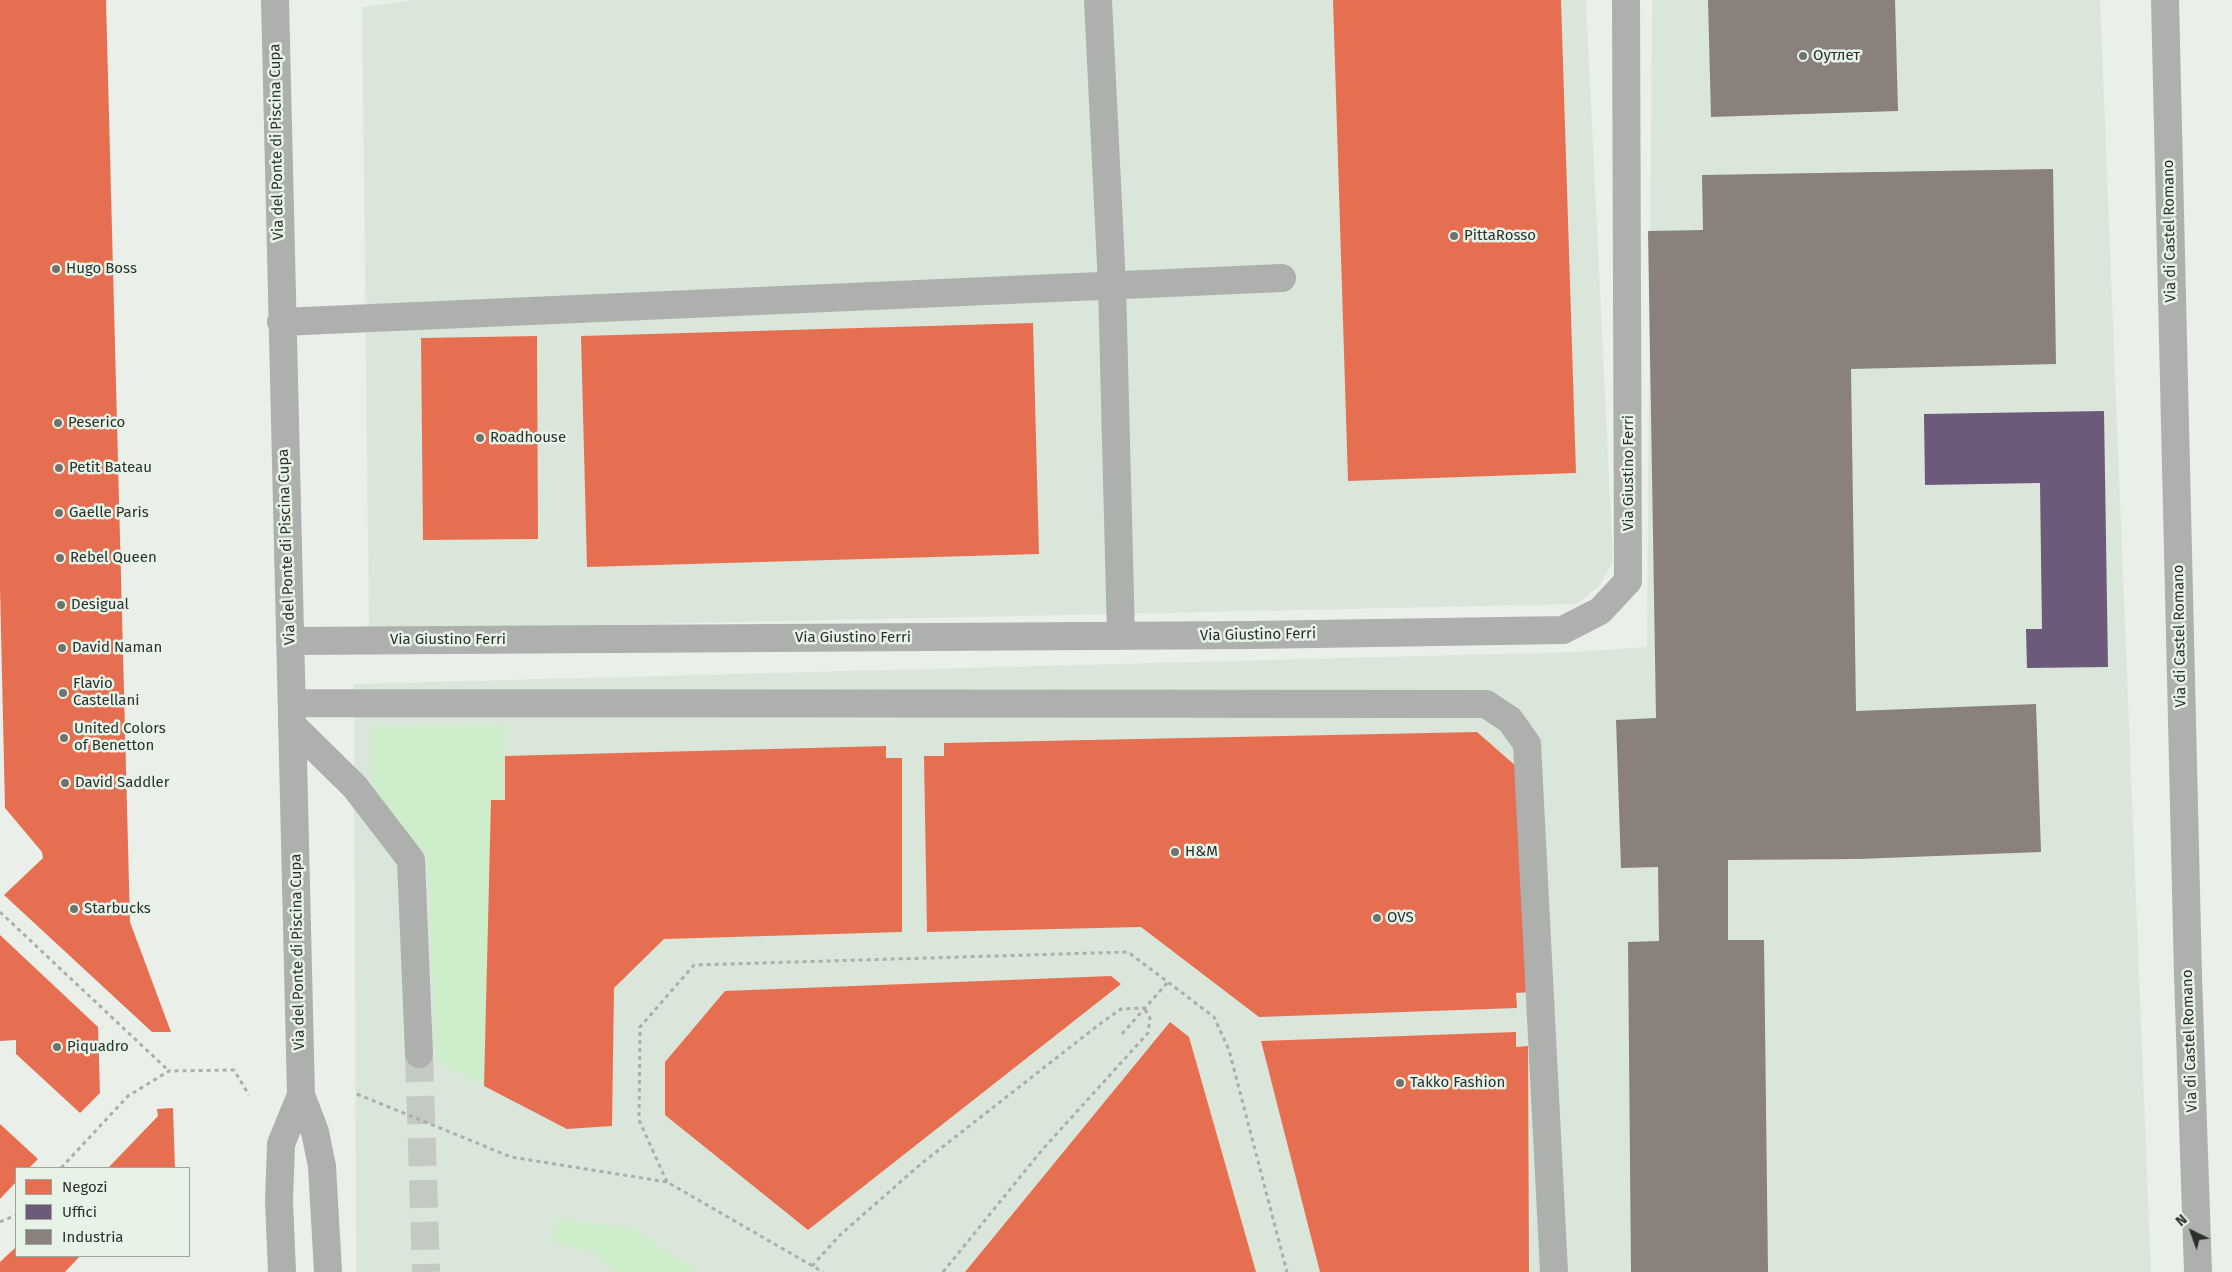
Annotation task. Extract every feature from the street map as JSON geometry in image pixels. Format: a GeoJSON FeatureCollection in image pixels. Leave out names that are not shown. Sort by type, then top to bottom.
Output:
{"type":"FeatureCollection","features":[{"type":"Feature","properties":{"kind":"street","name":"Via del Ponte di Piscina Cupa"},"geometry":{"type":"LineString","coordinates":[[274,0],[301,1095],[315,1132],[322,1166],[328,1272]]}},
{"type":"Feature","properties":{"kind":"street"},"geometry":{"type":"LineString","coordinates":[[1098,0],[1112,285],[1121,636]]}},
{"type":"Feature","properties":{"kind":"street","name":"Via Giustino Ferri"},"geometry":{"type":"LineString","coordinates":[[290,641],[1121,636],[1563,630],[1600,611],[1628,581],[1626,0]]}},
{"type":"Feature","properties":{"kind":"street","name":"Via di Castel Romano"},"geometry":{"type":"LineString","coordinates":[[2165,0],[2188,984],[2198,1272]]}},
{"type":"Feature","properties":{"kind":"street"},"geometry":{"type":"LineString","coordinates":[[281,322],[1282,278]]}},
{"type":"Feature","properties":{"kind":"street"},"geometry":{"type":"LineString","coordinates":[[292,714],[1486,704],[1510,720],[1527,744],[1554,1272]]}},
{"type":"Feature","properties":{"kind":"street"},"geometry":{"type":"LineString","coordinates":[[292,714],[355,787],[411,860],[419,1054]]}},
{"type":"Feature","properties":{"kind":"street","name":"Via del Ponte di Piscina Cupa"},"geometry":{"type":"LineString","coordinates":[[282,1272],[279,1201],[281,1144],[301,1095]]}},
{"type":"Feature","properties":{"kind":"path"},"geometry":{"type":"LineString","coordinates":[[0,912],[169,1071]]}},
{"type":"Feature","properties":{"kind":"path"},"geometry":{"type":"LineString","coordinates":[[667,1182],[639,1120],[640,1027],[694,965],[1128,952],[1214,1017],[1228,1050],[1287,1272]]}},
{"type":"Feature","properties":{"kind":"path"},"geometry":{"type":"LineString","coordinates":[[1122,1034],[1168,982]]}},
{"type":"Feature","properties":{"kind":"path"},"geometry":{"type":"LineString","coordinates":[[812,1266],[840,1235],[922,1163],[1093,1029],[1121,1009],[1144,1008]]}},
{"type":"Feature","properties":{"kind":"path"},"geometry":{"type":"LineString","coordinates":[[943,1272],[1042,1150],[1148,1033],[1150,1018],[1144,1008]]}},
{"type":"Feature","properties":{"kind":"path"},"geometry":{"type":"LineString","coordinates":[[62,1167],[128,1096],[169,1071],[234,1070],[249,1094]]}},
{"type":"Feature","properties":{"kind":"path"},"geometry":{"type":"LineString","coordinates":[[357,1094],[511,1157],[667,1182],[823,1272]]}},
{"type":"Feature","properties":{"kind":"path"},"geometry":{"type":"LineString","coordinates":[[0,1222],[15,1215]]}},
{"type":"Feature","properties":{"kind":"shaded area"},"geometry":{"type":"Polygon","coordinates":[[[414,0],[1586,0],[1613,561],[1600,585],[1577,604],[369,630],[362,7],[414,0]]]}},
{"type":"Feature","properties":{"kind":"shaded area"},"geometry":{"type":"Polygon","coordinates":[[[1652,0],[2100,0],[2151,1272],[356,1272],[354,684],[1572,652],[1647,647],[1652,0]]]}},
{"type":"Feature","properties":{"kind":"green space"},"geometry":{"type":"Polygon","coordinates":[[[506,725],[505,800],[491,801],[484,1086],[436,1061],[428,859],[372,788],[370,727],[506,725]]]}},
{"type":"Feature","properties":{"kind":"green space"},"geometry":{"type":"Polygon","coordinates":[[[556,1219],[634,1229],[697,1272],[616,1272],[595,1253],[552,1242],[556,1219]]]}},
{"type":"Feature","properties":{"kind":"building: Negozi"},"geometry":{"type":"Polygon","coordinates":[[[0,0],[106,0],[130,922],[171,1032],[152,1032],[4,895],[43,858],[42,852],[5,808],[0,587],[0,0]]]}},
{"type":"Feature","properties":{"kind":"building: Negozi","name":"PittaRosso"},"geometry":{"type":"Polygon","coordinates":[[[1333,0],[1561,0],[1576,473],[1348,481],[1333,0]]]}},
{"type":"Feature","properties":{"kind":"building: Negozi"},"geometry":{"type":"Polygon","coordinates":[[[1033,323],[1039,554],[587,567],[581,336],[1033,323]]]}},
{"type":"Feature","properties":{"kind":"building: Negozi","name":"Roadhouse"},"geometry":{"type":"Polygon","coordinates":[[[537,336],[538,539],[423,540],[421,338],[537,336]]]}},
{"type":"Feature","properties":{"kind":"building: Negozi"},"geometry":{"type":"Polygon","coordinates":[[[1477,732],[1525,774],[1532,992],[1516,993],[1517,1008],[1259,1017],[1141,927],[927,932],[924,756],[944,756],[944,743],[1477,732]]]}},
{"type":"Feature","properties":{"kind":"building: Negozi"},"geometry":{"type":"Polygon","coordinates":[[[886,746],[886,758],[902,758],[902,932],[664,939],[614,988],[612,1126],[567,1129],[484,1086],[491,800],[505,800],[505,756],[886,746]]]}},
{"type":"Feature","properties":{"kind":"building: Negozi","name":"Piquadro"},"geometry":{"type":"Polygon","coordinates":[[[0,935],[98,1027],[100,1093],[80,1113],[16,1054],[16,1040],[0,1041],[0,935]]]}},
{"type":"Feature","properties":{"kind":"building: Negozi"},"geometry":{"type":"Polygon","coordinates":[[[1111,976],[1121,984],[808,1230],[665,1115],[665,1062],[725,991],[1111,976]]]}},
{"type":"Feature","properties":{"kind":"building: Negozi"},"geometry":{"type":"Polygon","coordinates":[[[1170,1022],[1189,1037],[1256,1272],[965,1272],[1170,1022]]]}},
{"type":"Feature","properties":{"kind":"building: Negozi"},"geometry":{"type":"Polygon","coordinates":[[[1516,1032],[1516,1047],[1528,1046],[1529,1272],[1320,1272],[1261,1041],[1516,1032]]]}},
{"type":"Feature","properties":{"kind":"building: Negozi"},"geometry":{"type":"Polygon","coordinates":[[[173,1108],[175,1167],[109,1167],[158,1116],[157,1109],[173,1108]]]}},
{"type":"Feature","properties":{"kind":"building: Negozi"},"geometry":{"type":"Polygon","coordinates":[[[0,1124],[38,1159],[30,1167],[15,1167],[15,1183],[0,1199],[0,1124]]]}},
{"type":"Feature","properties":{"kind":"building: Negozi"},"geometry":{"type":"Polygon","coordinates":[[[15,1248],[15,1257],[79,1257],[65,1272],[0,1272],[0,1262],[15,1248]]]}},
{"type":"Feature","properties":{"kind":"building: Uffici"},"geometry":{"type":"Polygon","coordinates":[[[2104,411],[2108,667],[2027,668],[2026,629],[2042,629],[2040,483],[1925,485],[1924,414],[2104,411]]]}},
{"type":"Feature","properties":{"kind":"building: Industria","name":"Оутлет"},"geometry":{"type":"Polygon","coordinates":[[[1708,0],[1895,0],[1898,111],[1711,117],[1708,0]]]}},
{"type":"Feature","properties":{"kind":"building: Industria"},"geometry":{"type":"Polygon","coordinates":[[[2053,169],[2056,364],[1851,369],[1856,711],[2036,704],[2041,852],[1858,859],[1728,860],[1728,940],[1764,940],[1768,1272],[1631,1272],[1628,942],[1659,941],[1658,867],[1621,868],[1616,720],[1656,718],[1648,231],[1703,230],[1702,175],[2053,169]]]}},
{"type":"Feature","properties":{"kind":"tunnel"},"geometry":{"type":"LineString","coordinates":[[419,1054],[426,1272]]}},
{"type":"Feature","properties":{"kind":"place","name":"Оутлет"},"geometry":{"type":"Point","coordinates":[1803,56]}},
{"type":"Feature","properties":{"kind":"place","name":"PittaRosso"},"geometry":{"type":"Point","coordinates":[1454,236]}},
{"type":"Feature","properties":{"kind":"place","name":"Hugo Boss"},"geometry":{"type":"Point","coordinates":[56,269]}},
{"type":"Feature","properties":{"kind":"place","name":"Peserico"},"geometry":{"type":"Point","coordinates":[58,423]}},
{"type":"Feature","properties":{"kind":"place","name":"Roadhouse"},"geometry":{"type":"Point","coordinates":[480,438]}},
{"type":"Feature","properties":{"kind":"place","name":"Petit Bateau"},"geometry":{"type":"Point","coordinates":[59,468]}},
{"type":"Feature","properties":{"kind":"place","name":"Gaelle Paris"},"geometry":{"type":"Point","coordinates":[59,513]}},
{"type":"Feature","properties":{"kind":"place","name":"Rebel Queen"},"geometry":{"type":"Point","coordinates":[60,558]}},
{"type":"Feature","properties":{"kind":"place","name":"Desigual"},"geometry":{"type":"Point","coordinates":[61,605]}},
{"type":"Feature","properties":{"kind":"place","name":"David Naman"},"geometry":{"type":"Point","coordinates":[62,648]}},
{"type":"Feature","properties":{"kind":"place","name":"Flavio Castellani"},"geometry":{"type":"Point","coordinates":[63,693]}},
{"type":"Feature","properties":{"kind":"place","name":"United Colors of Benetton"},"geometry":{"type":"Point","coordinates":[64,738]}},
{"type":"Feature","properties":{"kind":"place","name":"David Saddler"},"geometry":{"type":"Point","coordinates":[65,783]}},
{"type":"Feature","properties":{"kind":"place","name":"H&M"},"geometry":{"type":"Point","coordinates":[1175,852]}},
{"type":"Feature","properties":{"kind":"place","name":"Starbucks"},"geometry":{"type":"Point","coordinates":[74,909]}},
{"type":"Feature","properties":{"kind":"place","name":"OVS"},"geometry":{"type":"Point","coordinates":[1377,918]}},
{"type":"Feature","properties":{"kind":"place","name":"Piquadro"},"geometry":{"type":"Point","coordinates":[57,1047]}},
{"type":"Feature","properties":{"kind":"place","name":"Takko Fashion"},"geometry":{"type":"Point","coordinates":[1400,1083]}}]}
